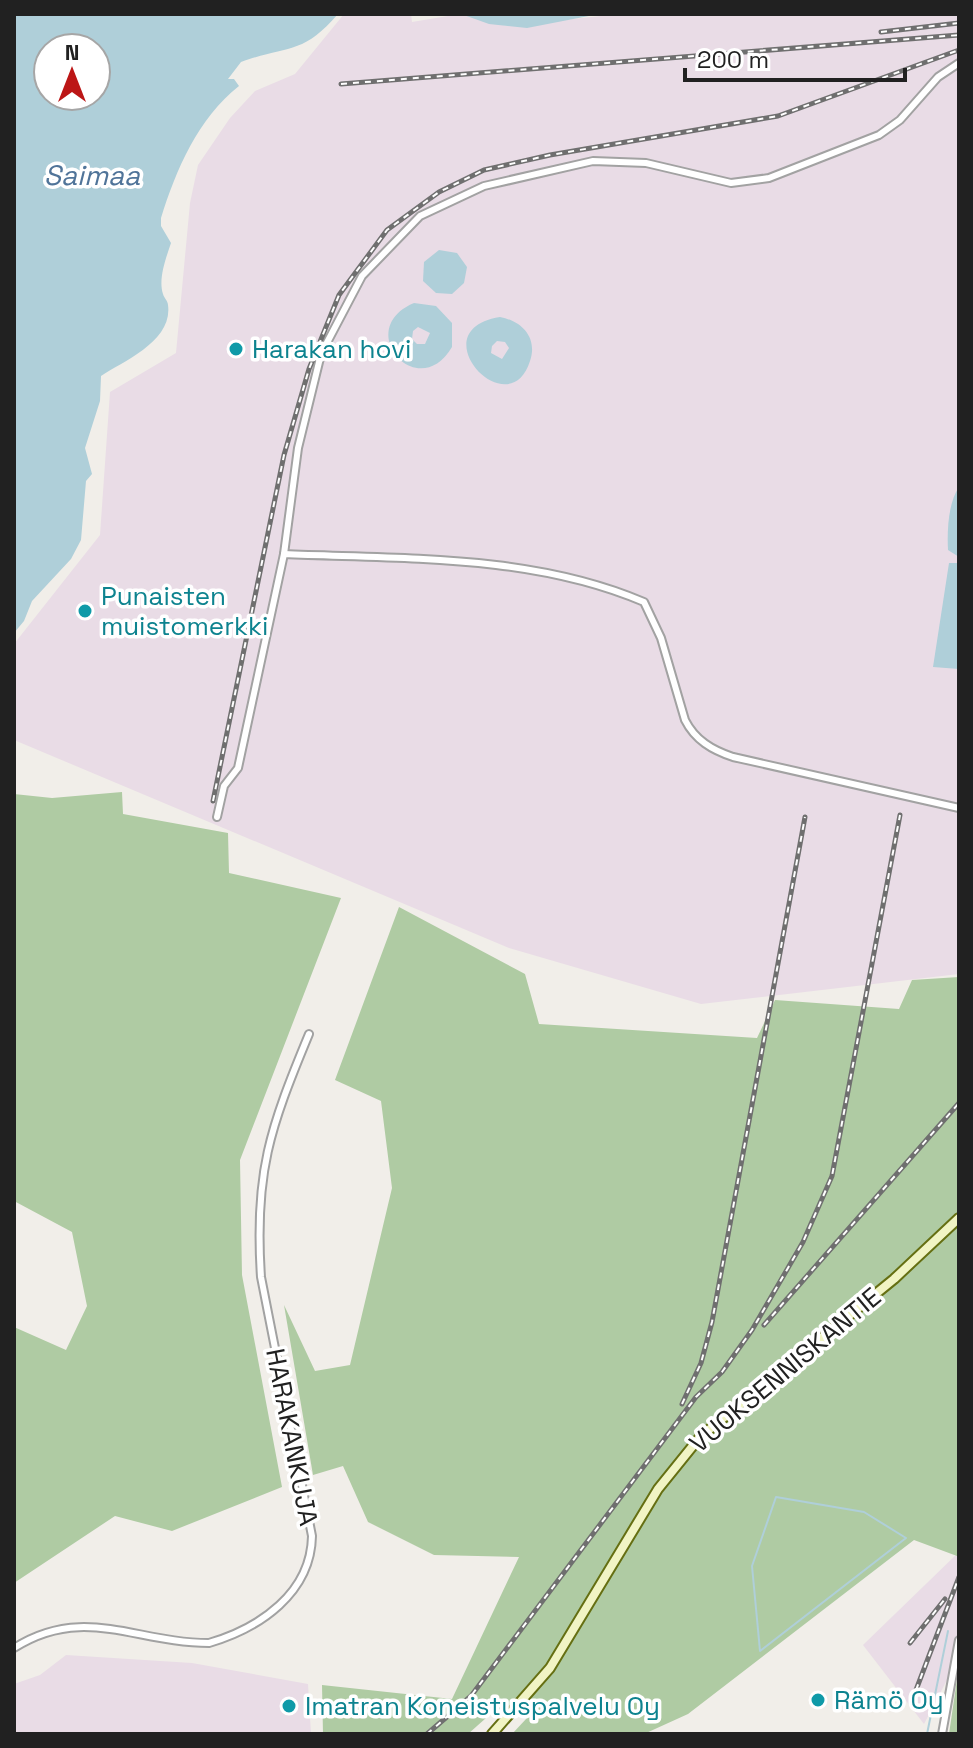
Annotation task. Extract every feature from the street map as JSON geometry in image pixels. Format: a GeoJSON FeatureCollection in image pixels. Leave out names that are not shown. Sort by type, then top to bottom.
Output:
{"type":"FeatureCollection","features":[{"type":"Feature","properties":{"kind":"street"},"geometry":{"type":"LineString","coordinates":[[217,817],[224,786],[238,768],[284,554],[298,448],[321,354],[362,276],[420,216],[484,186],[593,161],[646,163],[731,183],[769,178],[891,128],[938,77],[959,63]]}},
{"type":"Feature","properties":{"kind":"street"},"geometry":{"type":"LineString","coordinates":[[284,554],[463,562],[517,568],[614,589],[644,602],[661,638],[685,720],[691,732],[704,744],[733,757],[959,808]]}},
{"type":"Feature","properties":{"kind":"street","name":"HARAKANKUJA"},"geometry":{"type":"LineString","coordinates":[[14,1648],[34,1636],[73,1625],[209,1643],[231,1637],[266,1617],[289,1595],[305,1570],[312,1536],[261,1277],[258,1238],[267,1146],[309,1034]]}},
{"type":"Feature","properties":{"kind":"street","name":"VUOKSENNISKANTIE"},"geometry":{"type":"LineString","coordinates":[[492,1734],[550,1668],[658,1489],[700,1437],[894,1279],[959,1218]]}},
{"type":"Feature","properties":{"kind":"street"},"geometry":{"type":"LineString","coordinates":[[942,1734],[959,1640]]}},
{"type":"Feature","properties":{"kind":"shaded area"},"geometry":{"type":"Polygon","coordinates":[[[344,14],[411,14],[412,22],[460,14],[507,26],[619,14],[959,14],[959,974],[701,1004],[509,948],[14,740],[14,644],[100,535],[110,392],[176,353],[190,203],[198,165],[230,118],[255,91],[295,74],[344,14]]]}},
{"type":"Feature","properties":{"kind":"shaded area"},"geometry":{"type":"Polygon","coordinates":[[[959,1552],[959,1657],[924,1724],[863,1645],[959,1552]]]}},
{"type":"Feature","properties":{"kind":"shaded area"},"geometry":{"type":"Polygon","coordinates":[[[66,1655],[192,1663],[308,1684],[311,1734],[14,1734],[14,1684],[40,1675],[66,1655]]]}},
{"type":"Feature","properties":{"kind":"green space"},"geometry":{"type":"Polygon","coordinates":[[[122,792],[123,814],[228,833],[229,873],[341,898],[240,1160],[242,1275],[282,1487],[172,1531],[115,1516],[14,1583],[14,1327],[66,1350],[87,1306],[72,1232],[14,1201],[14,794],[52,798],[122,792]]]}},
{"type":"Feature","properties":{"kind":"green space"},"geometry":{"type":"Polygon","coordinates":[[[399,907],[525,974],[539,1024],[757,1038],[775,1000],[899,1009],[912,980],[959,977],[959,1552],[957,1556],[914,1540],[688,1714],[644,1734],[512,1734],[542,1702],[495,1710],[468,1734],[323,1734],[322,1685],[452,1699],[519,1557],[434,1555],[368,1522],[343,1466],[313,1475],[284,1305],[315,1371],[350,1365],[392,1188],[381,1101],[335,1080],[399,907]]]}},
{"type":"Feature","properties":{"kind":"green space"},"geometry":{"type":"Polygon","coordinates":[[[959,1666],[959,1734],[949,1734],[959,1666]]]}},
{"type":"Feature","properties":{"kind":"water","name":"Saimaa"},"geometry":{"type":"Polygon","coordinates":[[[14,14],[338,14],[304,43],[241,62],[228,79],[234,79],[239,86],[212,113],[190,146],[161,218],[161,226],[171,243],[161,282],[168,304],[168,318],[163,329],[145,348],[101,376],[100,401],[85,448],[92,474],[86,481],[81,540],[71,559],[32,601],[24,621],[14,633],[14,14]]]}},
{"type":"Feature","properties":{"kind":"water"},"geometry":{"type":"Polygon","coordinates":[[[461,14],[599,14],[527,28],[489,24],[461,14]]]}},
{"type":"Feature","properties":{"kind":"water"},"geometry":{"type":"Polygon","coordinates":[[[439,250],[457,253],[467,267],[464,283],[452,294],[436,293],[423,281],[424,262],[439,250]]]}},
{"type":"Feature","properties":{"kind":"water"},"geometry":{"type":"Polygon","coordinates":[[[414,303],[436,306],[452,323],[452,347],[438,363],[423,368],[409,365],[397,356],[390,344],[389,329],[396,315],[414,303]],[[418,327],[413,331],[412,339],[417,344],[425,344],[430,333],[418,327]]]}},
{"type":"Feature","properties":{"kind":"water"},"geometry":{"type":"Polygon","coordinates":[[[500,317],[515,322],[526,332],[532,353],[519,379],[505,384],[490,380],[476,369],[468,354],[467,339],[477,325],[500,317]],[[497,341],[491,353],[502,359],[509,348],[505,342],[497,341]]]}},
{"type":"Feature","properties":{"kind":"water"},"geometry":{"type":"Polygon","coordinates":[[[959,487],[959,557],[948,550],[948,526],[950,509],[959,487]]]}},
{"type":"Feature","properties":{"kind":"water"},"geometry":{"type":"Polygon","coordinates":[[[949,563],[959,563],[959,669],[933,667],[949,563]]]}},
{"type":"Feature","properties":{"kind":"waterway"},"geometry":{"type":"LineString","coordinates":[[776,1497],[864,1512],[906,1538],[760,1651],[752,1566],[776,1497]]}},
{"type":"Feature","properties":{"kind":"waterway"},"geometry":{"type":"LineString","coordinates":[[927,1734],[948,1631]]}},
{"type":"Feature","properties":{"kind":"railway"},"geometry":{"type":"LineString","coordinates":[[881,32],[959,23]]}},
{"type":"Feature","properties":{"kind":"railway"},"geometry":{"type":"LineString","coordinates":[[341,84],[959,35]]}},
{"type":"Feature","properties":{"kind":"railway"},"geometry":{"type":"LineString","coordinates":[[213,801],[284,455],[309,369],[339,295],[387,230],[439,192],[484,170],[550,155],[778,116],[959,50]]}},
{"type":"Feature","properties":{"kind":"railway"},"geometry":{"type":"LineString","coordinates":[[427,1734],[471,1696],[696,1397],[722,1372],[752,1330],[803,1242],[832,1176],[900,815]]}},
{"type":"Feature","properties":{"kind":"railway"},"geometry":{"type":"LineString","coordinates":[[682,1404],[701,1363],[712,1322],[805,817]]}},
{"type":"Feature","properties":{"kind":"railway"},"geometry":{"type":"LineString","coordinates":[[764,1325],[959,1103]]}},
{"type":"Feature","properties":{"kind":"railway"},"geometry":{"type":"LineString","coordinates":[[916,1690],[959,1577]]}},
{"type":"Feature","properties":{"kind":"railway"},"geometry":{"type":"LineString","coordinates":[[910,1643],[945,1599]]}},
{"type":"Feature","properties":{"kind":"place","name":"Harakan hovi"},"geometry":{"type":"Point","coordinates":[236,349]}},
{"type":"Feature","properties":{"kind":"place","name":"Punaisten muistomerkki"},"geometry":{"type":"Point","coordinates":[85,611]}},
{"type":"Feature","properties":{"kind":"place","name":"Rämö Oy"},"geometry":{"type":"Point","coordinates":[818,1700]}},
{"type":"Feature","properties":{"kind":"place","name":"Imatran Koneistuspalvelu Oy"},"geometry":{"type":"Point","coordinates":[289,1706]}}]}
